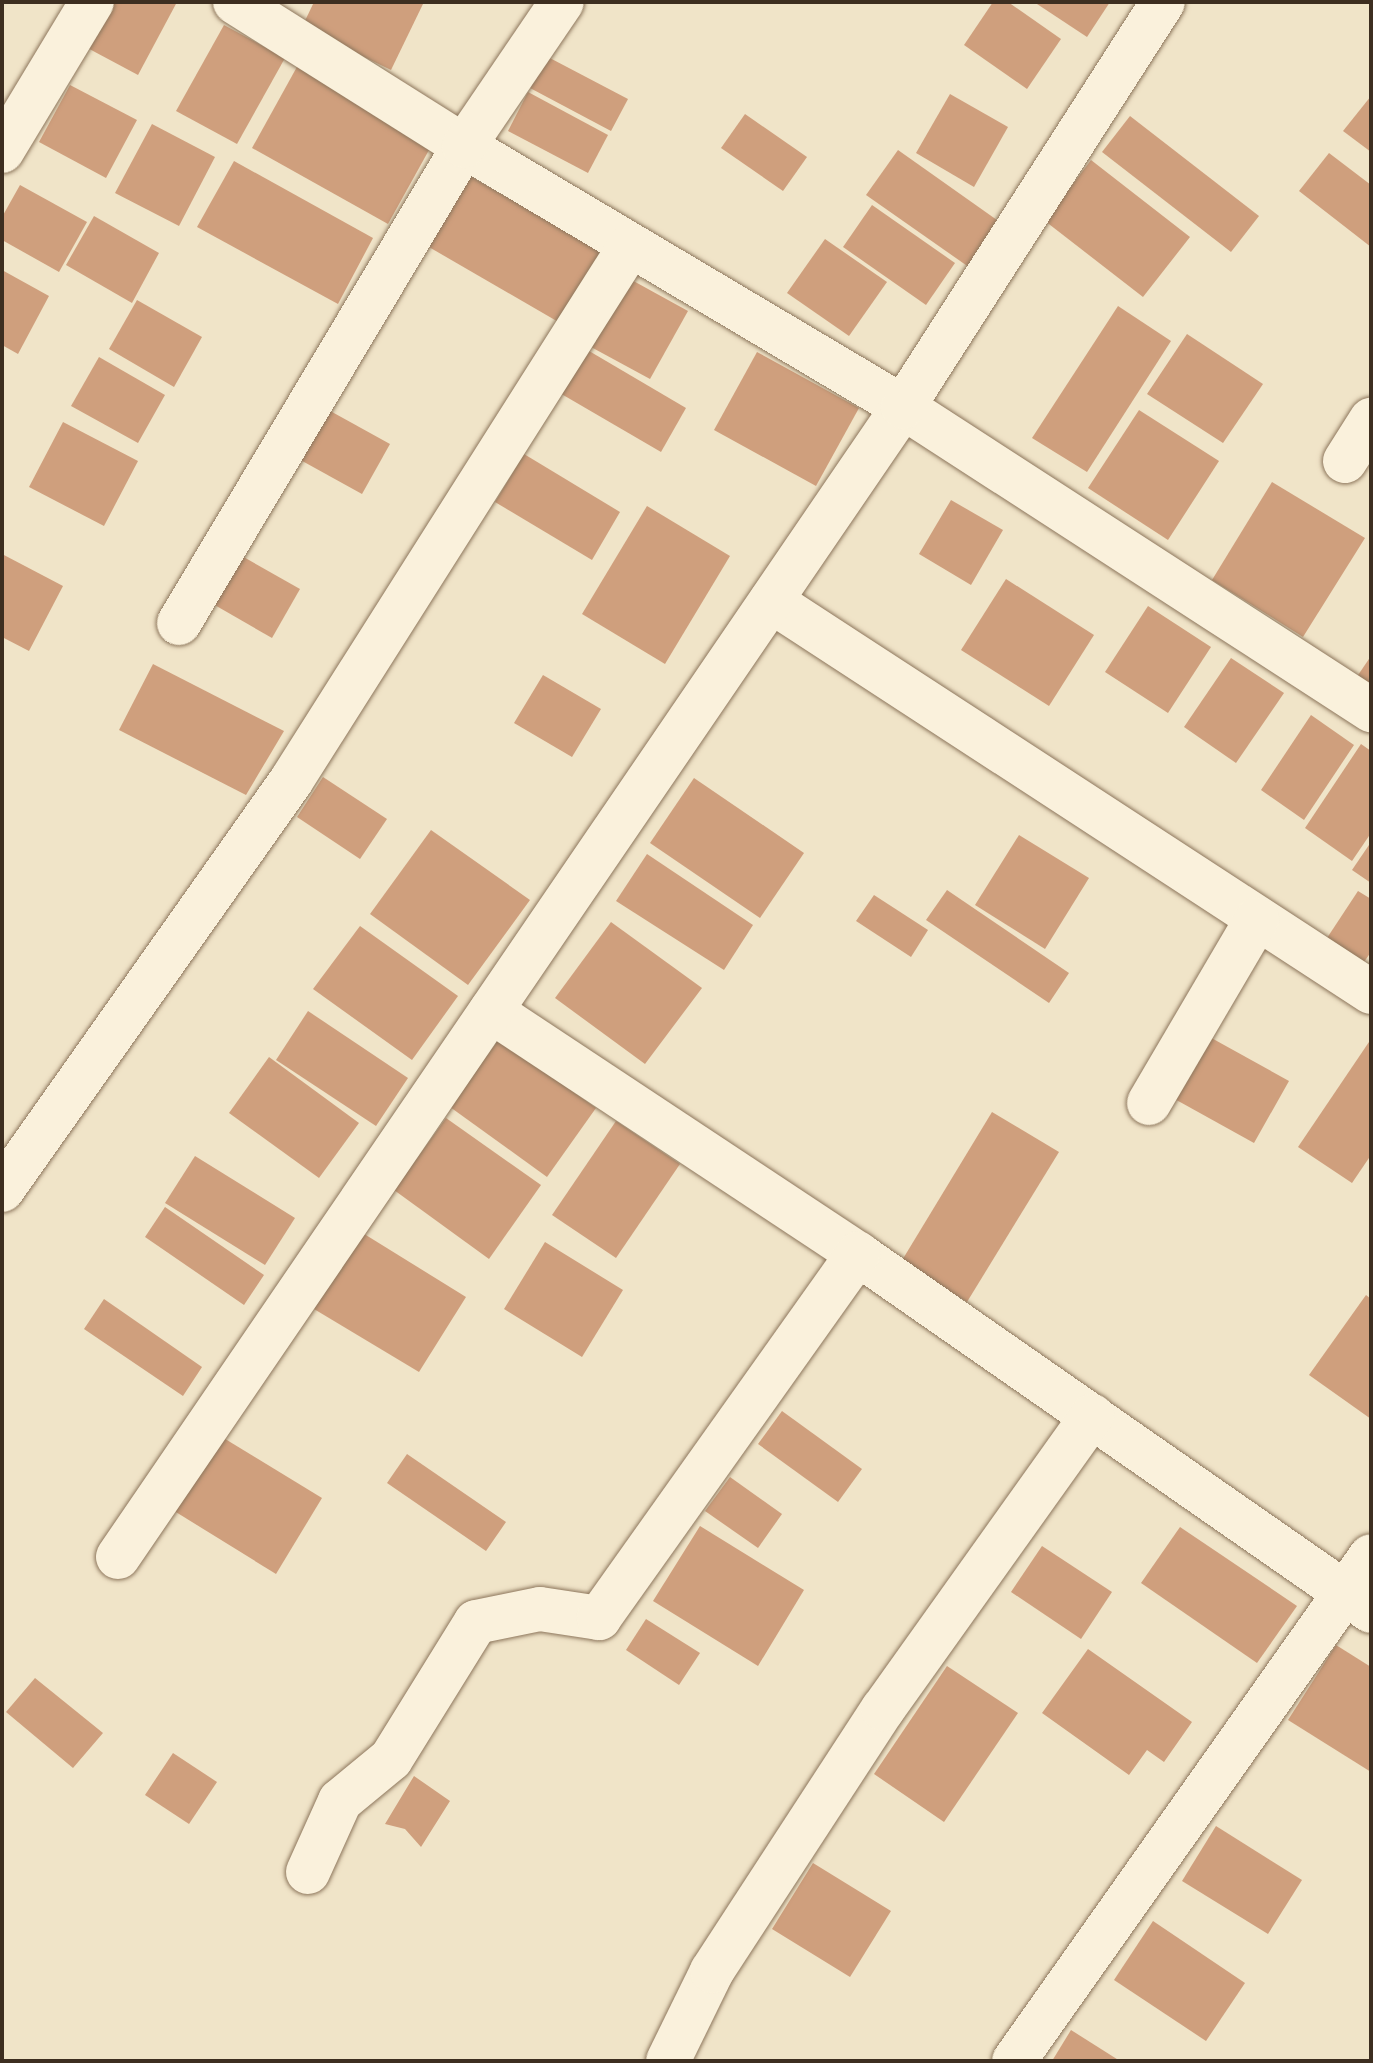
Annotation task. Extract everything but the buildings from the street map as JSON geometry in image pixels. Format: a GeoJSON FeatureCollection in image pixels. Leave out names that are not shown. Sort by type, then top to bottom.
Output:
{"type":"FeatureCollection","features":[{"type":"Feature","properties":{"kind":"street"},"geometry":{"type":"LineString","coordinates":[[2,151],[92,2]]}},
{"type":"Feature","properties":{"kind":"street"},"geometry":{"type":"LineString","coordinates":[[235,2],[464,146],[903,407],[1371,710]]}},
{"type":"Feature","properties":{"kind":"street"},"geometry":{"type":"LineString","coordinates":[[179,623],[464,146],[562,2]]}},
{"type":"Feature","properties":{"kind":"street"},"geometry":{"type":"LineString","coordinates":[[118,1557],[903,407],[1163,2]]}},
{"type":"Feature","properties":{"kind":"street"},"geometry":{"type":"LineString","coordinates":[[2,1190],[291,781],[630,246]]}},
{"type":"Feature","properties":{"kind":"street"},"geometry":{"type":"LineString","coordinates":[[1345,461],[1371,420]]}},
{"type":"Feature","properties":{"kind":"street"},"geometry":{"type":"LineString","coordinates":[[771,601],[1371,992]]}},
{"type":"Feature","properties":{"kind":"street"},"geometry":{"type":"LineString","coordinates":[[1149,1103],[1257,919]]}},
{"type":"Feature","properties":{"kind":"street"},"geometry":{"type":"LineString","coordinates":[[491,1011],[858,1254],[1357,1602]]}},
{"type":"Feature","properties":{"kind":"street"},"geometry":{"type":"LineString","coordinates":[[308,1872],[340,1801],[391,1759],[476,1622],[540,1609],[599,1618],[858,1254]]}},
{"type":"Feature","properties":{"kind":"street"},"geometry":{"type":"LineString","coordinates":[[668,2061],[712,1971],[883,1709],[1092,1416]]}},
{"type":"Feature","properties":{"kind":"street"},"geometry":{"type":"LineString","coordinates":[[1014,2061],[1357,1602],[1371,1556]]}}]}
